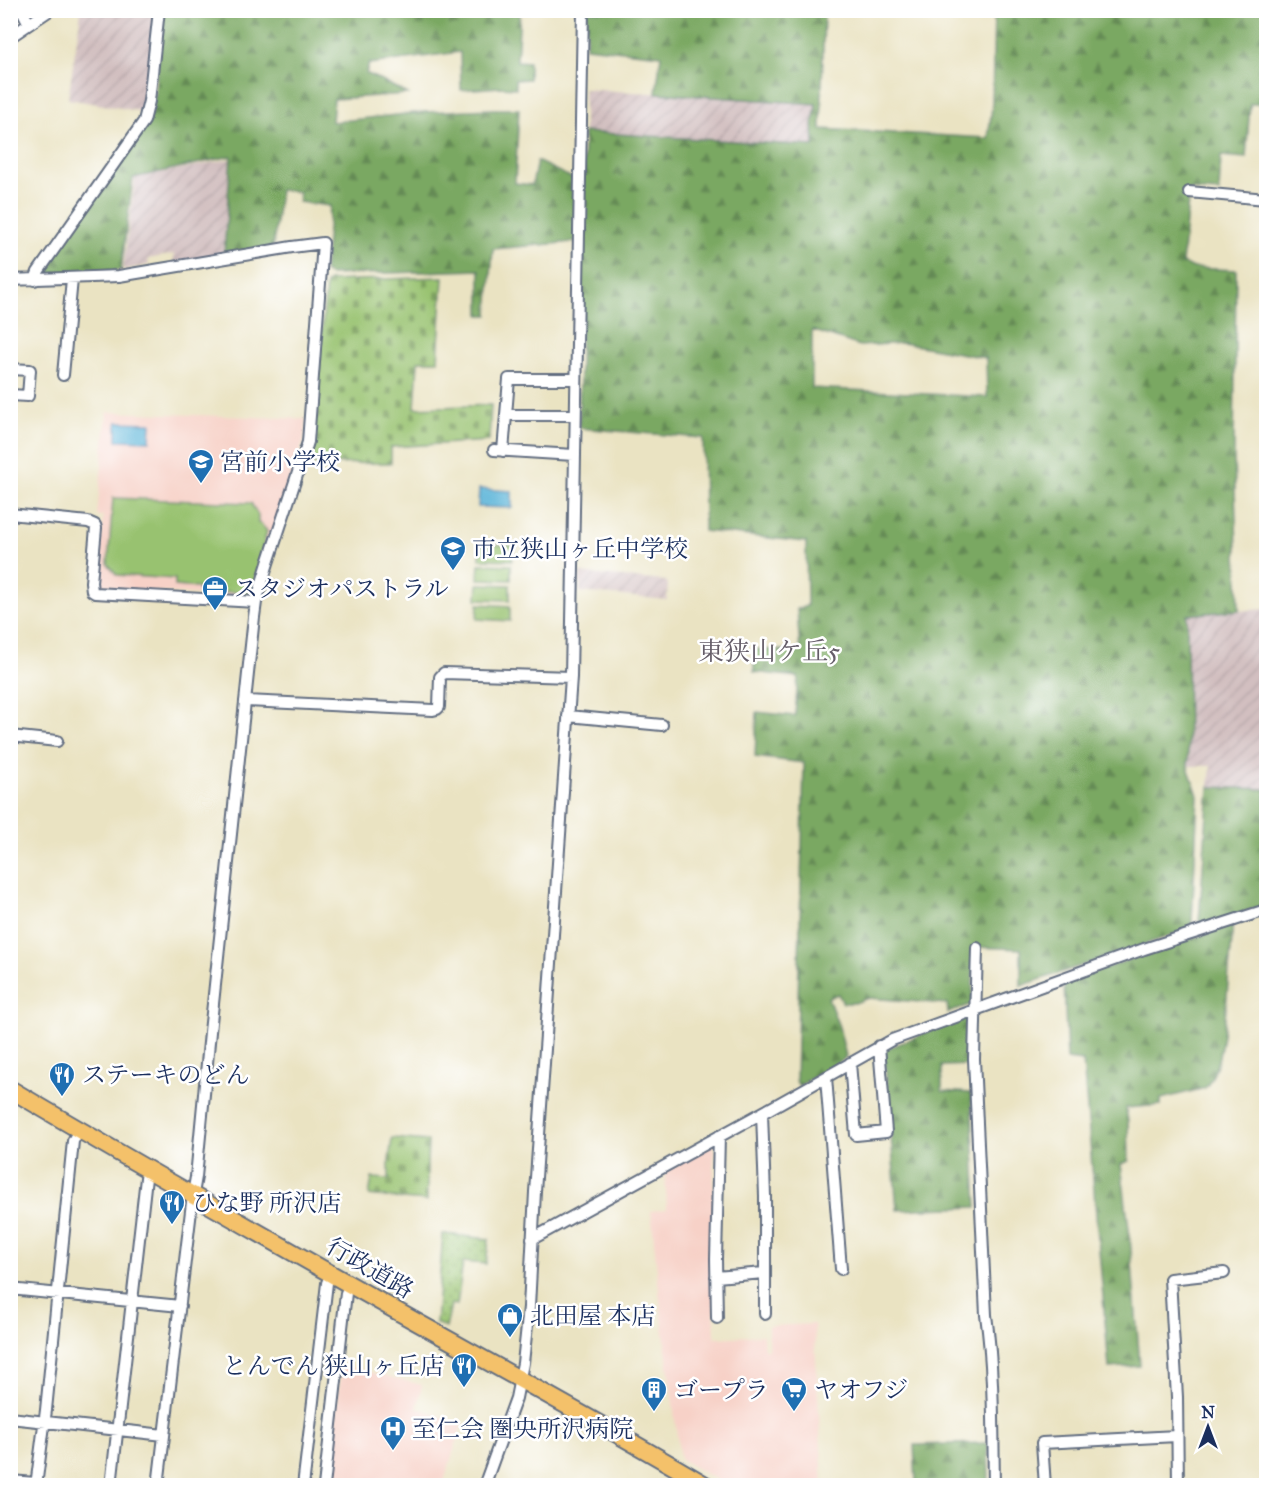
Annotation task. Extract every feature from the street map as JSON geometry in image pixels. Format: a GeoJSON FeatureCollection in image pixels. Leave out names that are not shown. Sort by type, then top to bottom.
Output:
{"type":"FeatureCollection","features":[{"type":"Feature","properties":{"kind":"highway","name":"行政道路"},"geometry":{"type":"LineString","coordinates":[[10,1089],[147,1169],[707,1485]]}},
{"type":"Feature","properties":{"kind":"street"},"geometry":{"type":"LineString","coordinates":[[22,10],[29,24]]}},
{"type":"Feature","properties":{"kind":"street"},"geometry":{"type":"LineString","coordinates":[[10,38],[50,10]]}},
{"type":"Feature","properties":{"kind":"street"},"geometry":{"type":"LineString","coordinates":[[35,280],[144,121],[149,101],[159,10]]}},
{"type":"Feature","properties":{"kind":"street"},"geometry":{"type":"LineString","coordinates":[[484,1485],[516,1398],[529,1307],[571,677],[583,10]]}},
{"type":"Feature","properties":{"kind":"street"},"geometry":{"type":"LineString","coordinates":[[1189,192],[1266,199]]}},
{"type":"Feature","properties":{"kind":"street"},"geometry":{"type":"LineString","coordinates":[[10,280],[119,276],[323,243],[307,447],[256,602],[196,1178],[158,1485]]}},
{"type":"Feature","properties":{"kind":"street"},"geometry":{"type":"LineString","coordinates":[[63,375],[72,279]]}},
{"type":"Feature","properties":{"kind":"street"},"geometry":{"type":"LineString","coordinates":[[10,369],[30,370],[28,396],[10,395]]}},
{"type":"Feature","properties":{"kind":"street"},"geometry":{"type":"LineString","coordinates":[[574,455],[498,451],[506,415],[509,379],[576,379]]}},
{"type":"Feature","properties":{"kind":"street"},"geometry":{"type":"LineString","coordinates":[[506,415],[575,415]]}},
{"type":"Feature","properties":{"kind":"street"},"geometry":{"type":"LineString","coordinates":[[10,514],[88,522],[95,525],[91,582],[92,591],[95,593],[256,602]]}},
{"type":"Feature","properties":{"kind":"street"},"geometry":{"type":"LineString","coordinates":[[245,701],[433,711],[438,707],[440,677],[444,673],[571,677]]}},
{"type":"Feature","properties":{"kind":"street"},"geometry":{"type":"LineString","coordinates":[[568,716],[662,725]]}},
{"type":"Feature","properties":{"kind":"street"},"geometry":{"type":"LineString","coordinates":[[10,736],[57,741]]}},
{"type":"Feature","properties":{"kind":"street"},"geometry":{"type":"LineString","coordinates":[[532,1239],[892,1040],[1165,942],[1266,910]]}},
{"type":"Feature","properties":{"kind":"street"},"geometry":{"type":"LineString","coordinates":[[976,948],[974,1059],[986,1315],[991,1355],[994,1485]]}},
{"type":"Feature","properties":{"kind":"street"},"geometry":{"type":"LineString","coordinates":[[850,1063],[856,1135],[886,1132],[879,1046]]}},
{"type":"Feature","properties":{"kind":"street"},"geometry":{"type":"LineString","coordinates":[[826,1077],[841,1269]]}},
{"type":"Feature","properties":{"kind":"street"},"geometry":{"type":"LineString","coordinates":[[762,1113],[765,1314]]}},
{"type":"Feature","properties":{"kind":"street"},"geometry":{"type":"LineString","coordinates":[[10,1481],[36,1484],[45,1422],[74,1141],[79,1130]]}},
{"type":"Feature","properties":{"kind":"street"},"geometry":{"type":"LineString","coordinates":[[717,1318],[719,1136]]}},
{"type":"Feature","properties":{"kind":"street"},"geometry":{"type":"LineString","coordinates":[[111,1485],[147,1169]]}},
{"type":"Feature","properties":{"kind":"street"},"geometry":{"type":"LineString","coordinates":[[303,1485],[327,1283],[331,1273]]}},
{"type":"Feature","properties":{"kind":"street"},"geometry":{"type":"LineString","coordinates":[[716,1277],[764,1273]]}},
{"type":"Feature","properties":{"kind":"street"},"geometry":{"type":"LineString","coordinates":[[1179,1485],[1177,1397],[1170,1279],[1224,1273]]}},
{"type":"Feature","properties":{"kind":"street"},"geometry":{"type":"LineString","coordinates":[[324,1485],[346,1293],[350,1284]]}},
{"type":"Feature","properties":{"kind":"street"},"geometry":{"type":"LineString","coordinates":[[10,1289],[180,1306]]}},
{"type":"Feature","properties":{"kind":"street"},"geometry":{"type":"LineString","coordinates":[[10,1418],[164,1435]]}},
{"type":"Feature","properties":{"kind":"street"},"geometry":{"type":"LineString","coordinates":[[1045,1485],[1042,1443],[1177,1436]]}},
{"type":"Feature","properties":{"kind":"shaded area"},"geometry":{"type":"Polygon","coordinates":[[[81,11],[157,11],[144,112],[68,99],[81,11]]]}},
{"type":"Feature","properties":{"kind":"shaded area"},"geometry":{"type":"Polygon","coordinates":[[[584,89],[816,103],[813,124],[814,146],[584,132],[584,89]]]}},
{"type":"Feature","properties":{"kind":"shaded area"},"geometry":{"type":"Polygon","coordinates":[[[230,159],[223,255],[173,264],[174,254],[148,259],[149,265],[123,270],[135,178],[230,159]]]}},
{"type":"Feature","properties":{"kind":"shaded area"},"geometry":{"type":"Polygon","coordinates":[[[107,412],[306,419],[304,440],[253,595],[248,597],[102,589],[97,584],[103,516],[97,516],[107,412]]]}},
{"type":"Feature","properties":{"kind":"shaded area"},"geometry":{"type":"Polygon","coordinates":[[[580,573],[666,581],[668,584],[667,600],[580,592],[580,573]]]}},
{"type":"Feature","properties":{"kind":"shaded area"},"geometry":{"type":"Polygon","coordinates":[[[1266,609],[1266,789],[1209,787],[1211,766],[1189,766],[1187,614],[1266,609]]]}},
{"type":"Feature","properties":{"kind":"shaded area"},"geometry":{"type":"Polygon","coordinates":[[[714,1143],[715,1338],[763,1335],[764,1349],[768,1349],[768,1326],[814,1324],[823,1485],[726,1485],[680,1459],[651,1211],[667,1209],[665,1172],[714,1143]]]}},
{"type":"Feature","properties":{"kind":"shaded area","name":"至仁会 圏央所沢病院"},"geometry":{"type":"Polygon","coordinates":[[[342,1365],[422,1385],[417,1408],[462,1424],[443,1485],[328,1486],[342,1365]]]}},
{"type":"Feature","properties":{"kind":"green space"},"geometry":{"type":"Polygon","coordinates":[[[162,11],[520,11],[517,61],[529,62],[529,79],[515,80],[516,88],[461,90],[460,52],[369,64],[366,73],[408,94],[334,99],[332,122],[424,112],[519,109],[515,183],[532,185],[537,161],[576,180],[575,242],[493,249],[488,315],[480,315],[480,270],[329,275],[324,272],[330,206],[299,202],[299,192],[280,190],[273,247],[224,254],[231,156],[133,178],[121,270],[53,276],[45,270],[149,121],[154,104],[162,11]]]}},
{"type":"Feature","properties":{"kind":"green space"},"geometry":{"type":"Polygon","coordinates":[[[587,11],[824,11],[821,129],[988,138],[992,107],[994,11],[1266,11],[1266,104],[1250,104],[1246,158],[1221,156],[1219,192],[1189,190],[1182,263],[1194,268],[1236,270],[1234,457],[1239,610],[1187,615],[1188,767],[1198,795],[1192,922],[1187,930],[1021,986],[1021,949],[974,947],[972,1004],[948,1013],[947,1004],[868,998],[855,1003],[843,1003],[838,994],[828,998],[839,1027],[846,1056],[799,1086],[796,1081],[804,763],[755,757],[757,712],[795,716],[798,677],[754,672],[754,649],[800,651],[797,609],[807,606],[806,542],[704,531],[703,438],[579,428],[584,132],[814,146],[813,124],[816,104],[656,93],[661,55],[586,47],[587,11]],[[812,330],[812,388],[987,397],[986,358],[903,343],[860,346],[812,330]]]}},
{"type":"Feature","properties":{"kind":"green space"},"geometry":{"type":"Polygon","coordinates":[[[443,277],[438,361],[418,361],[415,408],[491,405],[489,441],[391,447],[391,463],[306,464],[312,449],[326,284],[329,281],[443,277]]]}},
{"type":"Feature","properties":{"kind":"green space"},"geometry":{"type":"Polygon","coordinates":[[[113,498],[251,503],[258,515],[258,523],[267,531],[253,590],[248,593],[198,590],[198,588],[175,586],[175,579],[117,575],[108,564],[113,498]]]}},
{"type":"Feature","properties":{"kind":"green space"},"geometry":{"type":"Polygon","coordinates":[[[480,544],[513,545],[512,560],[480,559],[480,544]]]}},
{"type":"Feature","properties":{"kind":"green space"},"geometry":{"type":"Polygon","coordinates":[[[479,564],[511,565],[511,580],[478,579],[479,564]]]}},
{"type":"Feature","properties":{"kind":"green space"},"geometry":{"type":"Polygon","coordinates":[[[478,584],[510,585],[510,600],[477,599],[478,584]]]}},
{"type":"Feature","properties":{"kind":"green space"},"geometry":{"type":"Polygon","coordinates":[[[478,604],[510,606],[510,621],[477,619],[478,604]]]}},
{"type":"Feature","properties":{"kind":"green space"},"geometry":{"type":"Polygon","coordinates":[[[1209,787],[1266,789],[1266,905],[1206,924],[1199,921],[1209,787]]]}},
{"type":"Feature","properties":{"kind":"green space"},"geometry":{"type":"Polygon","coordinates":[[[1232,925],[1221,1049],[1212,1078],[1205,1088],[1161,1099],[1161,1105],[1126,1108],[1129,1161],[1121,1164],[1130,1237],[1140,1366],[1109,1368],[1083,1061],[1067,1059],[1064,982],[1232,925]]]}},
{"type":"Feature","properties":{"kind":"green space"},"geometry":{"type":"Polygon","coordinates":[[[966,1016],[971,1020],[970,1065],[942,1066],[942,1091],[971,1093],[977,1207],[897,1210],[884,1050],[966,1016]]]}},
{"type":"Feature","properties":{"kind":"green space"},"geometry":{"type":"Polygon","coordinates":[[[392,1138],[428,1141],[427,1201],[369,1195],[372,1178],[389,1179],[392,1138]]]}},
{"type":"Feature","properties":{"kind":"green space"},"geometry":{"type":"Polygon","coordinates":[[[443,1234],[489,1239],[486,1264],[463,1262],[457,1305],[451,1304],[446,1328],[436,1323],[443,1234]]]}},
{"type":"Feature","properties":{"kind":"green space"},"geometry":{"type":"Polygon","coordinates":[[[988,1443],[989,1485],[897,1486],[898,1482],[916,1483],[914,1445],[988,1443]]]}},
{"type":"Feature","properties":{"kind":"water"},"geometry":{"type":"Polygon","coordinates":[[[117,422],[151,423],[150,441],[117,440],[117,422]]]}},
{"type":"Feature","properties":{"kind":"water"},"geometry":{"type":"Polygon","coordinates":[[[479,489],[512,491],[512,508],[478,507],[479,489]]]}},
{"type":"Feature","properties":{"kind":"place","name":"宮前小学校"},"geometry":{"type":"Point","coordinates":[201,485]}},
{"type":"Feature","properties":{"kind":"place","name":"市立狭山ヶ丘中学校"},"geometry":{"type":"Point","coordinates":[453,572]}},
{"type":"Feature","properties":{"kind":"place","name":"スタジオパストラル"},"geometry":{"type":"Point","coordinates":[215,612]}},
{"type":"Feature","properties":{"kind":"place","name":"ステーキのどん"},"geometry":{"type":"Point","coordinates":[62,1098]}},
{"type":"Feature","properties":{"kind":"place","name":"ひな野 所沢店"},"geometry":{"type":"Point","coordinates":[172,1226]}},
{"type":"Feature","properties":{"kind":"place","name":"北田屋 本店"},"geometry":{"type":"Point","coordinates":[510,1339]}},
{"type":"Feature","properties":{"kind":"place","name":"とんでん 狭山ヶ丘店"},"geometry":{"type":"Point","coordinates":[464,1389]}},
{"type":"Feature","properties":{"kind":"place","name":"ゴープラ"},"geometry":{"type":"Point","coordinates":[654,1413]}},
{"type":"Feature","properties":{"kind":"place","name":"ヤオフジ"},"geometry":{"type":"Point","coordinates":[794,1413]}},
{"type":"Feature","properties":{"kind":"place","name":"至仁会 圏央所沢病院"},"geometry":{"type":"Point","coordinates":[393,1452]}},
{"type":"Feature","properties":{"kind":"district","name":"東狭山ケ丘5"},"geometry":{"type":"Point","coordinates":[769,651]}}]}
